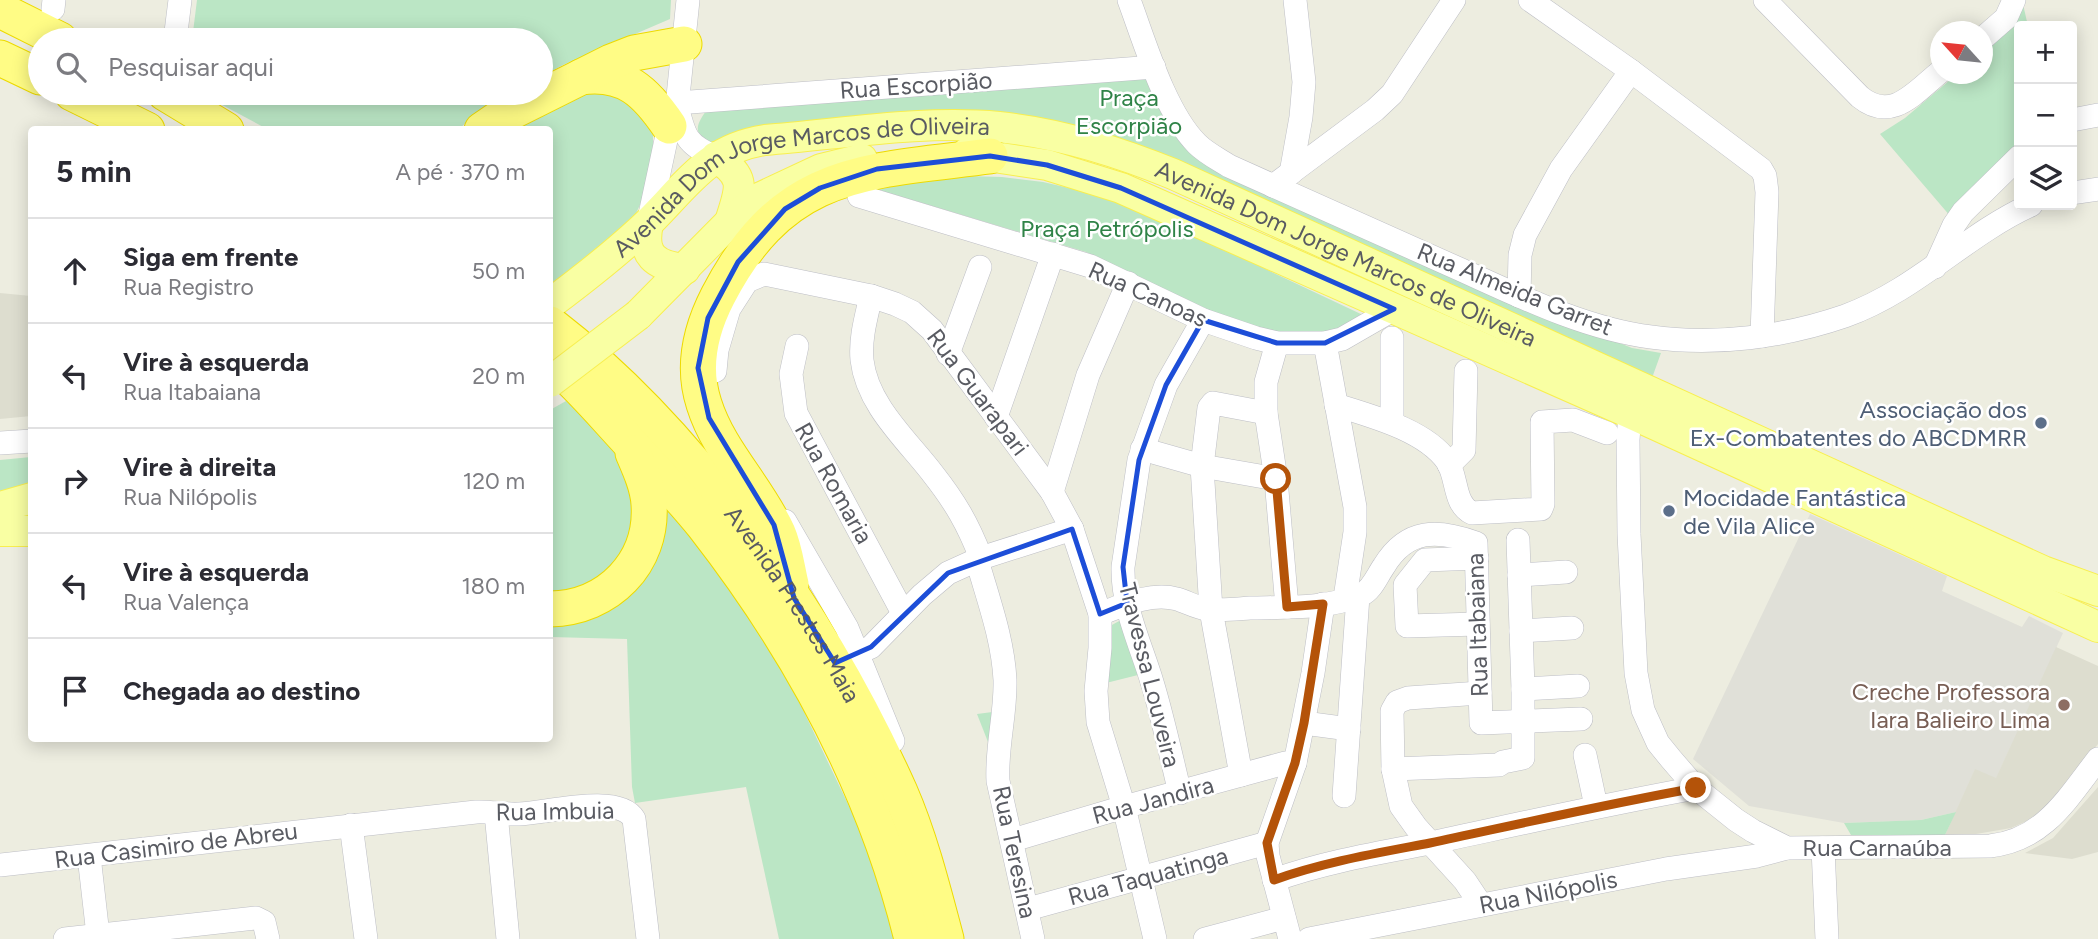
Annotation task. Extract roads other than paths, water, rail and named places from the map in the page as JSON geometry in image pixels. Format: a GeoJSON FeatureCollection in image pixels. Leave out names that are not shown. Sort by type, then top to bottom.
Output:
{"type":"FeatureCollection","features":[{"type":"Feature","properties":{"kind":"highway"},"geometry":{"type":"LineString","coordinates":[[0,10],[56,16]]}},
{"type":"Feature","properties":{"kind":"highway"},"geometry":{"type":"LineString","coordinates":[[553,91],[634,53],[684,44]]}},
{"type":"Feature","properties":{"kind":"highway"},"geometry":{"type":"LineString","coordinates":[[0,58],[28,72]]}},
{"type":"Feature","properties":{"kind":"highway"},"geometry":{"type":"LineString","coordinates":[[581,77],[598,74],[629,84],[652,102],[674,111]]}},
{"type":"Feature","properties":{"kind":"highway"},"geometry":{"type":"LineString","coordinates":[[96,105],[138,126]]}},
{"type":"Feature","properties":{"kind":"highway"},"geometry":{"type":"LineString","coordinates":[[186,105],[220,126]]}},
{"type":"Feature","properties":{"kind":"highway"},"geometry":{"type":"LineString","coordinates":[[488,126],[525,105]]}},
{"type":"Feature","properties":{"kind":"highway"},"geometry":{"type":"LineString","coordinates":[[794,598],[779,536],[721,443],[702,401],[699,354],[708,318],[725,282],[753,241],[785,209],[811,192],[832,182],[877,170],[990,156]]}},
{"type":"Feature","properties":{"kind":"highway","name":"Avenida Prestes Maia"},"geometry":{"type":"LineString","coordinates":[[553,327],[601,368],[690,460],[726,504],[794,598],[846,658],[899,792],[934,894],[946,939]]}},
{"type":"Feature","properties":{"kind":"highway","name":"Avenida Prestes Maia"},"geometry":{"type":"LineString","coordinates":[[553,363],[594,402],[667,482],[704,526],[770,617],[808,680],[850,764],[895,879],[912,939]]}},
{"type":"Feature","properties":{"kind":"highway"},"geometry":{"type":"LineString","coordinates":[[553,608],[589,602],[607,593],[638,557],[647,533],[649,501],[629,443]]}},
{"type":"Feature","properties":{"kind":"main road","name":"Avenida Dom Jorge Marcos de Oliveira"},"geometry":{"type":"LineString","coordinates":[[553,301],[596,269],[648,224],[692,175],[716,157],[754,142],[939,125],[1031,131],[1121,153],[1185,179],[2043,571],[2098,591]]}},
{"type":"Feature","properties":{"kind":"main road","name":"Avenida Dom Jorge Marcos de Oliveira"},"geometry":{"type":"LineString","coordinates":[[553,380],[638,315],[730,222],[757,199],[777,188],[821,169],[843,163],[907,153],[956,152],[1047,165],[1121,188],[1393,323],[1630,413],[2098,627]]}},
{"type":"Feature","properties":{"kind":"main road"},"geometry":{"type":"LineString","coordinates":[[716,157],[730,166],[740,184],[730,222]]}},
{"type":"Feature","properties":{"kind":"main road"},"geometry":{"type":"LineString","coordinates":[[648,224],[645,237],[651,255],[662,264],[685,269]]}},
{"type":"Feature","properties":{"kind":"main road"},"geometry":{"type":"LineString","coordinates":[[0,507],[28,499]]}},
{"type":"Feature","properties":{"kind":"main road"},"geometry":{"type":"LineString","coordinates":[[0,531],[28,531]]}},
{"type":"Feature","properties":{"kind":"street"},"geometry":{"type":"LineString","coordinates":[[176,28],[180,0]]}},
{"type":"Feature","properties":{"kind":"street"},"geometry":{"type":"LineString","coordinates":[[648,224],[674,111],[688,0]]}},
{"type":"Feature","properties":{"kind":"street","name":"Rua Almeida Garret"},"geometry":{"type":"LineString","coordinates":[[1129,0],[1174,112],[1197,144],[1229,166],[1282,180],[1519,296],[1601,326],[1650,337],[1697,341],[1762,336],[1844,316],[1896,293],[2022,210]]}},
{"type":"Feature","properties":{"kind":"street"},"geometry":{"type":"LineString","coordinates":[[1282,180],[1301,117],[1304,82],[1294,0]]}},
{"type":"Feature","properties":{"kind":"street"},"geometry":{"type":"LineString","coordinates":[[1282,180],[1375,110],[1392,94],[1454,0]]}},
{"type":"Feature","properties":{"kind":"street"},"geometry":{"type":"LineString","coordinates":[[1530,0],[1756,163],[1765,176],[1767,192],[1762,336]]}},
{"type":"Feature","properties":{"kind":"street"},"geometry":{"type":"LineString","coordinates":[[1765,0],[1860,97],[1876,107],[1888,109],[1930,80]]}},
{"type":"Feature","properties":{"kind":"street"},"geometry":{"type":"LineString","coordinates":[[1993,30],[2006,18],[2014,0]]}},
{"type":"Feature","properties":{"kind":"street","name":"Rua Escorpião"},"geometry":{"type":"LineString","coordinates":[[674,111],[1154,67]]}},
{"type":"Feature","properties":{"kind":"street"},"geometry":{"type":"LineString","coordinates":[[1519,296],[1520,255],[1525,235],[1561,169],[1631,71]]}},
{"type":"Feature","properties":{"kind":"street"},"geometry":{"type":"LineString","coordinates":[[674,111],[688,140],[698,149],[716,157]]}},
{"type":"Feature","properties":{"kind":"street"},"geometry":{"type":"LineString","coordinates":[[2077,119],[2098,114]]}},
{"type":"Feature","properties":{"kind":"street"},"geometry":{"type":"LineString","coordinates":[[1936,267],[1954,225],[1963,212],[2014,162]]}},
{"type":"Feature","properties":{"kind":"street"},"geometry":{"type":"LineString","coordinates":[[2077,192],[2098,188]]}},
{"type":"Feature","properties":{"kind":"street","name":"Rua Canoas"},"geometry":{"type":"LineString","coordinates":[[859,196],[1090,266],[1203,320],[1244,335],[1277,343],[1325,343],[1393,323]]}},
{"type":"Feature","properties":{"kind":"street"},"geometry":{"type":"LineString","coordinates":[[996,416],[1053,254]]}},
{"type":"Feature","properties":{"kind":"street"},"geometry":{"type":"LineString","coordinates":[[948,354],[980,267]]}},
{"type":"Feature","properties":{"kind":"street","name":"Rua Guarapari"},"geometry":{"type":"LineString","coordinates":[[846,658],[847,628],[728,422],[717,386],[715,362],[724,321],[742,287],[757,275],[774,274],[871,296],[912,312],[932,330],[1052,492],[1072,529],[1100,614],[1096,710],[1124,807],[1155,939]]}},
{"type":"Feature","properties":{"kind":"street"},"geometry":{"type":"LineString","coordinates":[[1052,492],[1088,375],[1128,283]]}},
{"type":"Feature","properties":{"kind":"street","name":"Rua Teresina"},"geometry":{"type":"LineString","coordinates":[[871,296],[863,329],[862,363],[872,392],[882,410],[960,511],[979,559],[1002,650],[1005,710],[997,763],[998,781],[1033,939]]}},
{"type":"Feature","properties":{"kind":"street","name":"Travessa Louveira"},"geometry":{"type":"LineString","coordinates":[[1180,793],[1152,683],[1127,603],[1123,567],[1142,449],[1166,385],[1203,320]]}},
{"type":"Feature","properties":{"kind":"street"},"geometry":{"type":"LineString","coordinates":[[1392,422],[1393,323]]}},
{"type":"Feature","properties":{"kind":"street"},"geometry":{"type":"LineString","coordinates":[[1277,343],[1266,382],[1266,413],[1276,479],[1287,607]]}},
{"type":"Feature","properties":{"kind":"street"},"geometry":{"type":"LineString","coordinates":[[1205,939],[1287,929],[1267,843],[1295,763],[1304,723],[1342,599],[1355,532],[1354,507],[1325,343]]}},
{"type":"Feature","properties":{"kind":"street","name":"Rua Romaria"},"geometry":{"type":"LineString","coordinates":[[797,346],[791,374],[796,413],[904,613]]}},
{"type":"Feature","properties":{"kind":"street"},"geometry":{"type":"LineString","coordinates":[[1449,466],[1464,450],[1466,371]]}},
{"type":"Feature","properties":{"kind":"street"},"geometry":{"type":"LineString","coordinates":[[1241,775],[1211,610],[1202,467],[1209,408],[1213,403],[1266,413]]}},
{"type":"Feature","properties":{"kind":"street"},"geometry":{"type":"LineString","coordinates":[[1336,405],[1392,422],[1432,447],[1449,466],[1460,499],[1468,511],[1478,513],[1541,509],[1542,422],[1573,420],[1607,433]]}},
{"type":"Feature","properties":{"kind":"street","name":"Rua Carnaúba"},"geometry":{"type":"LineString","coordinates":[[1630,413],[1629,534],[1638,692],[1643,710],[1658,743],[1696,788],[1752,831],[1787,848],[2010,844],[2031,834],[2046,822],[2098,760]]}},
{"type":"Feature","properties":{"kind":"street"},"geometry":{"type":"LineString","coordinates":[[0,443],[28,441]]}},
{"type":"Feature","properties":{"kind":"street"},"geometry":{"type":"LineString","coordinates":[[1142,449],[1202,467],[1276,479]]}},
{"type":"Feature","properties":{"kind":"street"},"geometry":{"type":"LineString","coordinates":[[846,658],[871,647],[922,594],[948,573],[979,559],[1072,529]]}},
{"type":"Feature","properties":{"kind":"street","name":"Rua Itabaiana"},"geometry":{"type":"LineString","coordinates":[[1342,599],[1369,589],[1397,549],[1425,534],[1442,533],[1476,542],[1481,723],[1581,719]]}},
{"type":"Feature","properties":{"kind":"street"},"geometry":{"type":"LineString","coordinates":[[1393,769],[1499,765],[1523,758],[1518,540]]}},
{"type":"Feature","properties":{"kind":"street"},"geometry":{"type":"LineString","coordinates":[[1476,558],[1425,560],[1405,585],[1407,626],[1478,624]]}},
{"type":"Feature","properties":{"kind":"street"},"geometry":{"type":"LineString","coordinates":[[1519,576],[1566,572]]}},
{"type":"Feature","properties":{"kind":"street"},"geometry":{"type":"LineString","coordinates":[[1100,614],[1127,603],[1168,598],[1211,610],[1287,607],[1342,599]]}},
{"type":"Feature","properties":{"kind":"street"},"geometry":{"type":"LineString","coordinates":[[1342,599],[1349,729],[1344,796]]}},
{"type":"Feature","properties":{"kind":"street"},"geometry":{"type":"LineString","coordinates":[[1521,631],[1572,628]]}},
{"type":"Feature","properties":{"kind":"street"},"geometry":{"type":"LineString","coordinates":[[1523,689],[1578,687]]}},
{"type":"Feature","properties":{"kind":"street"},"geometry":{"type":"LineString","coordinates":[[1480,693],[1408,698],[1397,702],[1392,711],[1393,769],[1401,806],[1429,843],[1465,881],[1481,905]]}},
{"type":"Feature","properties":{"kind":"street"},"geometry":{"type":"LineString","coordinates":[[1304,723],[1349,729]]}},
{"type":"Feature","properties":{"kind":"street"},"geometry":{"type":"LineString","coordinates":[[1585,755],[1595,806]]}},
{"type":"Feature","properties":{"kind":"street","name":"Rua Jandira"},"geometry":{"type":"LineString","coordinates":[[1013,840],[1241,775],[1285,763],[1295,763]]}},
{"type":"Feature","properties":{"kind":"street"},"geometry":{"type":"LineString","coordinates":[[1274,880],[1298,871],[1595,806],[1696,788]]}},
{"type":"Feature","properties":{"kind":"street","name":"Rua Imbuia"},"geometry":{"type":"LineString","coordinates":[[351,825],[475,812],[519,814],[607,806],[627,811],[632,815],[636,826],[648,939]]}},
{"type":"Feature","properties":{"kind":"street"},"geometry":{"type":"LineString","coordinates":[[496,813],[508,939]]}},
{"type":"Feature","properties":{"kind":"street"},"geometry":{"type":"LineString","coordinates":[[351,825],[366,939]]}},
{"type":"Feature","properties":{"kind":"street","name":"Rua Casimiro de Abreu"},"geometry":{"type":"LineString","coordinates":[[0,865],[351,825]]}},
{"type":"Feature","properties":{"kind":"street","name":"Rua Taquatinga"},"geometry":{"type":"LineString","coordinates":[[1028,909],[1267,843]]}},
{"type":"Feature","properties":{"kind":"street","name":"Rua Nilópolis"},"geometry":{"type":"LineString","coordinates":[[1309,939],[1666,869],[1747,858],[1787,848]]}},
{"type":"Feature","properties":{"kind":"street"},"geometry":{"type":"LineString","coordinates":[[1823,848],[1826,939]]}},
{"type":"Feature","properties":{"kind":"street"},"geometry":{"type":"LineString","coordinates":[[89,856],[98,935]]}},
{"type":"Feature","properties":{"kind":"street"},"geometry":{"type":"LineString","coordinates":[[65,939],[256,918],[264,922],[268,939]]}},
{"type":"Feature","properties":{"kind":"place","name":"Associação dos Ex-Combatentes do ABCDMRR"},"geometry":{"type":"Point","coordinates":[2041,423]}},
{"type":"Feature","properties":{"kind":"place","name":"Mocidade Fantástica de Vila Alice"},"geometry":{"type":"Point","coordinates":[1669,511]}},
{"type":"Feature","properties":{"kind":"place","name":"Creche Professora Iara Balieiro Lima"},"geometry":{"type":"Point","coordinates":[2064,705]}},
{"type":"Feature","properties":{"kind":"park label","name":"Praça Escorpião"},"geometry":{"type":"Point","coordinates":[1129,111]}},
{"type":"Feature","properties":{"kind":"park label","name":"Praça Petrópolis"},"geometry":{"type":"Point","coordinates":[1107,228]}}]}
